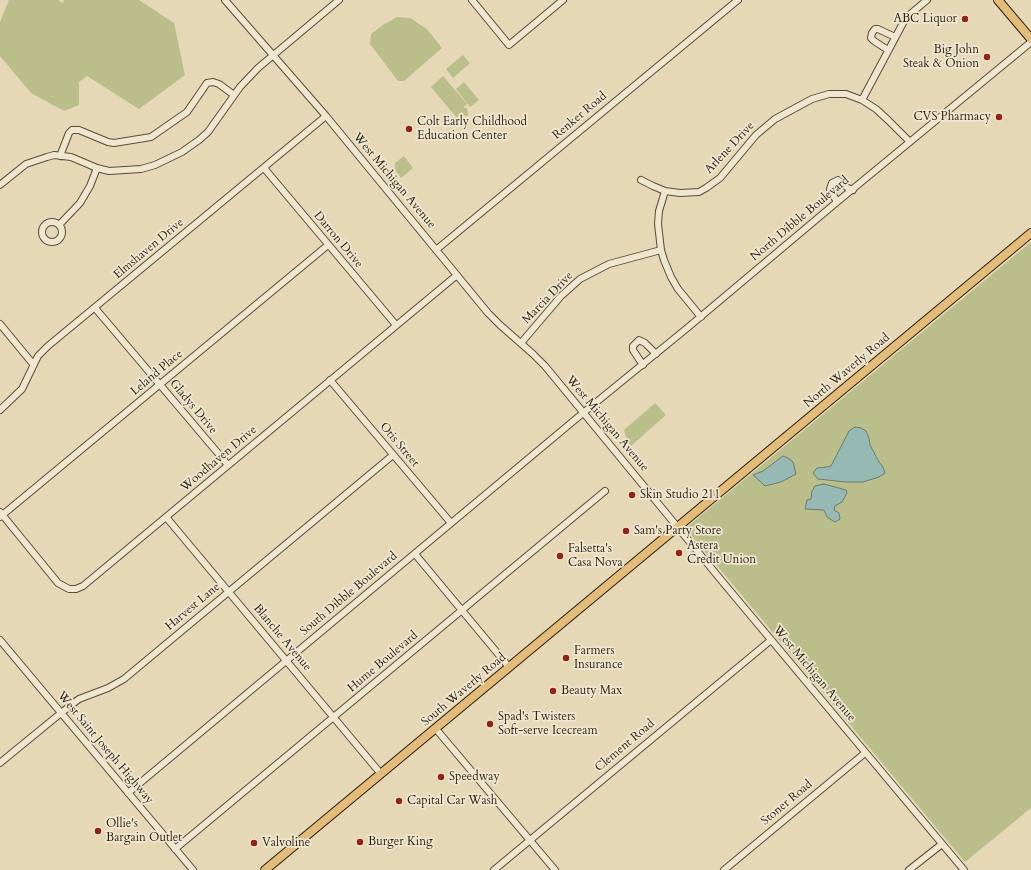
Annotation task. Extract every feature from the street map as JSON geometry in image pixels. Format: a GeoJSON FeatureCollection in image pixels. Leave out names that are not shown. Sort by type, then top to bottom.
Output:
{"type":"FeatureCollection","features":[{"type":"Feature","properties":{"kind":"main road"},"geometry":{"type":"LineString","coordinates":[[998,0],[1031,41]]}},
{"type":"Feature","properties":{"kind":"main road","name":"North Waverly Road"},"geometry":{"type":"LineString","coordinates":[[677,526],[1031,233]]}},
{"type":"Feature","properties":{"kind":"main road","name":"South Waverly Road"},"geometry":{"type":"LineString","coordinates":[[265,870],[436,729],[677,526]]}},
{"type":"Feature","properties":{"kind":"street","name":"West Michigan Avenue"},"geometry":{"type":"LineString","coordinates":[[225,0],[326,116],[496,321],[545,366],[771,640],[964,870]]}},
{"type":"Feature","properties":{"kind":"street"},"geometry":{"type":"LineString","coordinates":[[0,185],[18,170],[33,161],[54,155],[71,157],[97,168],[109,171],[141,169],[166,161],[176,156],[190,148],[208,132],[245,81],[273,55],[339,0]]}},
{"type":"Feature","properties":{"kind":"street"},"geometry":{"type":"LineString","coordinates":[[472,0],[509,45],[563,0]]}},
{"type":"Feature","properties":{"kind":"street","name":"Renker Road"},"geometry":{"type":"LineString","coordinates":[[436,250],[738,0]]}},
{"type":"Feature","properties":{"kind":"street"},"geometry":{"type":"LineString","coordinates":[[862,100],[895,37],[908,16],[927,0]]}},
{"type":"Feature","properties":{"kind":"street"},"geometry":{"type":"LineString","coordinates":[[888,50],[870,38],[872,33],[878,28],[895,37]]}},
{"type":"Feature","properties":{"kind":"street","name":"North Dibble Boulevard"},"geometry":{"type":"LineString","coordinates":[[584,412],[701,317],[1031,41]]}},
{"type":"Feature","properties":{"kind":"street"},"geometry":{"type":"LineString","coordinates":[[60,156],[69,133],[72,130],[79,130],[114,143],[151,137],[187,112],[207,84],[213,82],[219,84],[234,95]]}},
{"type":"Feature","properties":{"kind":"street","name":"Arlene Drive"},"geometry":{"type":"LineString","coordinates":[[641,180],[665,190],[680,193],[698,192],[720,178],[744,148],[775,119],[812,99],[829,94],[846,94],[862,100],[884,116],[910,142]]}},
{"type":"Feature","properties":{"kind":"street","name":"Elmshaven Drive"},"geometry":{"type":"LineString","coordinates":[[0,410],[22,389],[33,364],[38,356],[48,346],[326,116]]}},
{"type":"Feature","properties":{"kind":"street"},"geometry":{"type":"LineString","coordinates":[[58,225],[80,203],[90,186],[97,168]]}},
{"type":"Feature","properties":{"kind":"street","name":"Darron Drive"},"geometry":{"type":"LineString","coordinates":[[264,168],[396,325]]}},
{"type":"Feature","properties":{"kind":"street"},"geometry":{"type":"LineString","coordinates":[[837,202],[830,189],[832,182],[838,180],[852,190]]}},
{"type":"Feature","properties":{"kind":"street"},"geometry":{"type":"LineString","coordinates":[[665,190],[659,211],[659,235],[661,250],[671,277],[678,289],[701,317]]}},
{"type":"Feature","properties":{"kind":"street","name":"Leland Place"},"geometry":{"type":"LineString","coordinates":[[1,515],[328,245]]}},
{"type":"Feature","properties":{"kind":"street","name":"Marcia Drive"},"geometry":{"type":"LineString","coordinates":[[521,343],[561,296],[580,279],[609,264],[661,250]]}},
{"type":"Feature","properties":{"kind":"street","name":"Woodhaven Drive"},"geometry":{"type":"LineString","coordinates":[[1,515],[58,584],[69,589],[76,589],[83,586],[457,275]]}},
{"type":"Feature","properties":{"kind":"street","name":"Gladys Drive"},"geometry":{"type":"LineString","coordinates":[[95,308],[228,465]]}},
{"type":"Feature","properties":{"kind":"street"},"geometry":{"type":"LineString","coordinates":[[0,324],[33,364]]}},
{"type":"Feature","properties":{"kind":"street"},"geometry":{"type":"LineString","coordinates":[[643,364],[633,350],[633,346],[639,340],[645,343],[656,354]]}},
{"type":"Feature","properties":{"kind":"street","name":"Otis Street"},"geometry":{"type":"LineString","coordinates":[[330,380],[451,523]]}},
{"type":"Feature","properties":{"kind":"street","name":"South Dibble Boulevard"},"geometry":{"type":"LineString","coordinates":[[128,793],[584,412]]}},
{"type":"Feature","properties":{"kind":"street","name":"Harvest Lane"},"geometry":{"type":"LineString","coordinates":[[0,763],[79,699],[117,684],[124,679],[393,455]]}},
{"type":"Feature","properties":{"kind":"street","name":"Hume Boulevard"},"geometry":{"type":"LineString","coordinates":[[175,850],[605,491]]}},
{"type":"Feature","properties":{"kind":"street","name":"Blanche Avenue"},"geometry":{"type":"LineString","coordinates":[[166,517],[381,774]]}},
{"type":"Feature","properties":{"kind":"street"},"geometry":{"type":"LineString","coordinates":[[415,554],[509,667]]}},
{"type":"Feature","properties":{"kind":"street","name":"West Saint Joseph Highway"},"geometry":{"type":"LineString","coordinates":[[0,640],[193,870]]}},
{"type":"Feature","properties":{"kind":"street","name":"Clement Road"},"geometry":{"type":"LineString","coordinates":[[494,870],[771,640]]}},
{"type":"Feature","properties":{"kind":"street"},"geometry":{"type":"LineString","coordinates":[[436,729],[555,870]]}},
{"type":"Feature","properties":{"kind":"street","name":"Stoner Road"},"geometry":{"type":"LineString","coordinates":[[724,870],[865,753]]}},
{"type":"Feature","properties":{"kind":"street"},"geometry":{"type":"LineString","coordinates":[[909,870],[942,844]]}},
{"type":"Feature","properties":{"kind":"green space"},"geometry":{"type":"Polygon","coordinates":[[[9,0],[58,0],[63,3],[64,0],[139,0],[174,23],[185,75],[139,109],[87,76],[79,82],[79,105],[64,111],[31,93],[0,56],[0,22],[9,0]]]}},
{"type":"Feature","properties":{"kind":"green space"},"geometry":{"type":"Polygon","coordinates":[[[397,17],[410,18],[427,29],[442,48],[404,81],[398,81],[370,44],[371,34],[397,17]]]}},
{"type":"Feature","properties":{"kind":"green space"},"geometry":{"type":"Polygon","coordinates":[[[463,55],[470,63],[453,78],[446,69],[463,55]]]}},
{"type":"Feature","properties":{"kind":"green space"},"geometry":{"type":"Polygon","coordinates":[[[443,76],[467,104],[463,108],[467,108],[467,116],[461,115],[457,118],[431,87],[443,76]]]}},
{"type":"Feature","properties":{"kind":"green space"},"geometry":{"type":"Polygon","coordinates":[[[464,82],[479,100],[470,107],[456,89],[464,82]]]}},
{"type":"Feature","properties":{"kind":"green space"},"geometry":{"type":"Polygon","coordinates":[[[404,156],[413,168],[401,178],[395,170],[395,163],[404,156]]]}},
{"type":"Feature","properties":{"kind":"green space"},"geometry":{"type":"Polygon","coordinates":[[[1031,242],[1031,808],[965,862],[688,531],[687,527],[1031,242]]]}},
{"type":"Feature","properties":{"kind":"green space"},"geometry":{"type":"Polygon","coordinates":[[[655,403],[666,415],[631,446],[628,443],[624,430],[655,403]]]}},
{"type":"Feature","properties":{"kind":"water"},"geometry":{"type":"Polygon","coordinates":[[[855,427],[866,431],[870,445],[885,473],[879,477],[863,482],[818,479],[813,473],[817,468],[831,466],[849,431],[855,427]]]}},
{"type":"Feature","properties":{"kind":"water"},"geometry":{"type":"Polygon","coordinates":[[[783,456],[793,462],[796,474],[781,482],[765,486],[753,475],[763,471],[783,456]]]}},
{"type":"Feature","properties":{"kind":"water"},"geometry":{"type":"Polygon","coordinates":[[[824,484],[846,490],[847,493],[842,502],[835,506],[834,510],[839,513],[840,519],[835,522],[827,517],[824,510],[805,509],[807,500],[811,499],[812,491],[815,486],[824,484]]]}},
{"type":"Feature","properties":{"kind":"place","name":"ABC Liquor"},"geometry":{"type":"Point","coordinates":[965,19]}},
{"type":"Feature","properties":{"kind":"place","name":"Big John Steak & Onion"},"geometry":{"type":"Point","coordinates":[987,57]}},
{"type":"Feature","properties":{"kind":"place","name":"CVS Pharmacy"},"geometry":{"type":"Point","coordinates":[999,117]}},
{"type":"Feature","properties":{"kind":"place","name":"Colt Early Childhood Education Center"},"geometry":{"type":"Point","coordinates":[409,129]}},
{"type":"Feature","properties":{"kind":"place","name":"Skin Studio 211"},"geometry":{"type":"Point","coordinates":[632,495]}},
{"type":"Feature","properties":{"kind":"place","name":"Sam's Party Store"},"geometry":{"type":"Point","coordinates":[626,531]}},
{"type":"Feature","properties":{"kind":"place","name":"Astera Credit Union"},"geometry":{"type":"Point","coordinates":[679,553]}},
{"type":"Feature","properties":{"kind":"place","name":"Falsetta's Casa Nova"},"geometry":{"type":"Point","coordinates":[560,556]}},
{"type":"Feature","properties":{"kind":"place","name":"Farmers Insurance"},"geometry":{"type":"Point","coordinates":[566,658]}},
{"type":"Feature","properties":{"kind":"place","name":"Beauty Max"},"geometry":{"type":"Point","coordinates":[553,691]}},
{"type":"Feature","properties":{"kind":"place","name":"Spad's Twisters Soft-serve Icecream"},"geometry":{"type":"Point","coordinates":[490,724]}},
{"type":"Feature","properties":{"kind":"place","name":"Speedway"},"geometry":{"type":"Point","coordinates":[441,777]}},
{"type":"Feature","properties":{"kind":"place","name":"Capital Car Wash"},"geometry":{"type":"Point","coordinates":[399,801]}},
{"type":"Feature","properties":{"kind":"place","name":"Ollie's Bargain Outlet"},"geometry":{"type":"Point","coordinates":[98,831]}},
{"type":"Feature","properties":{"kind":"place","name":"Burger King"},"geometry":{"type":"Point","coordinates":[360,842]}},
{"type":"Feature","properties":{"kind":"place","name":"Valvoline"},"geometry":{"type":"Point","coordinates":[254,843]}}]}
